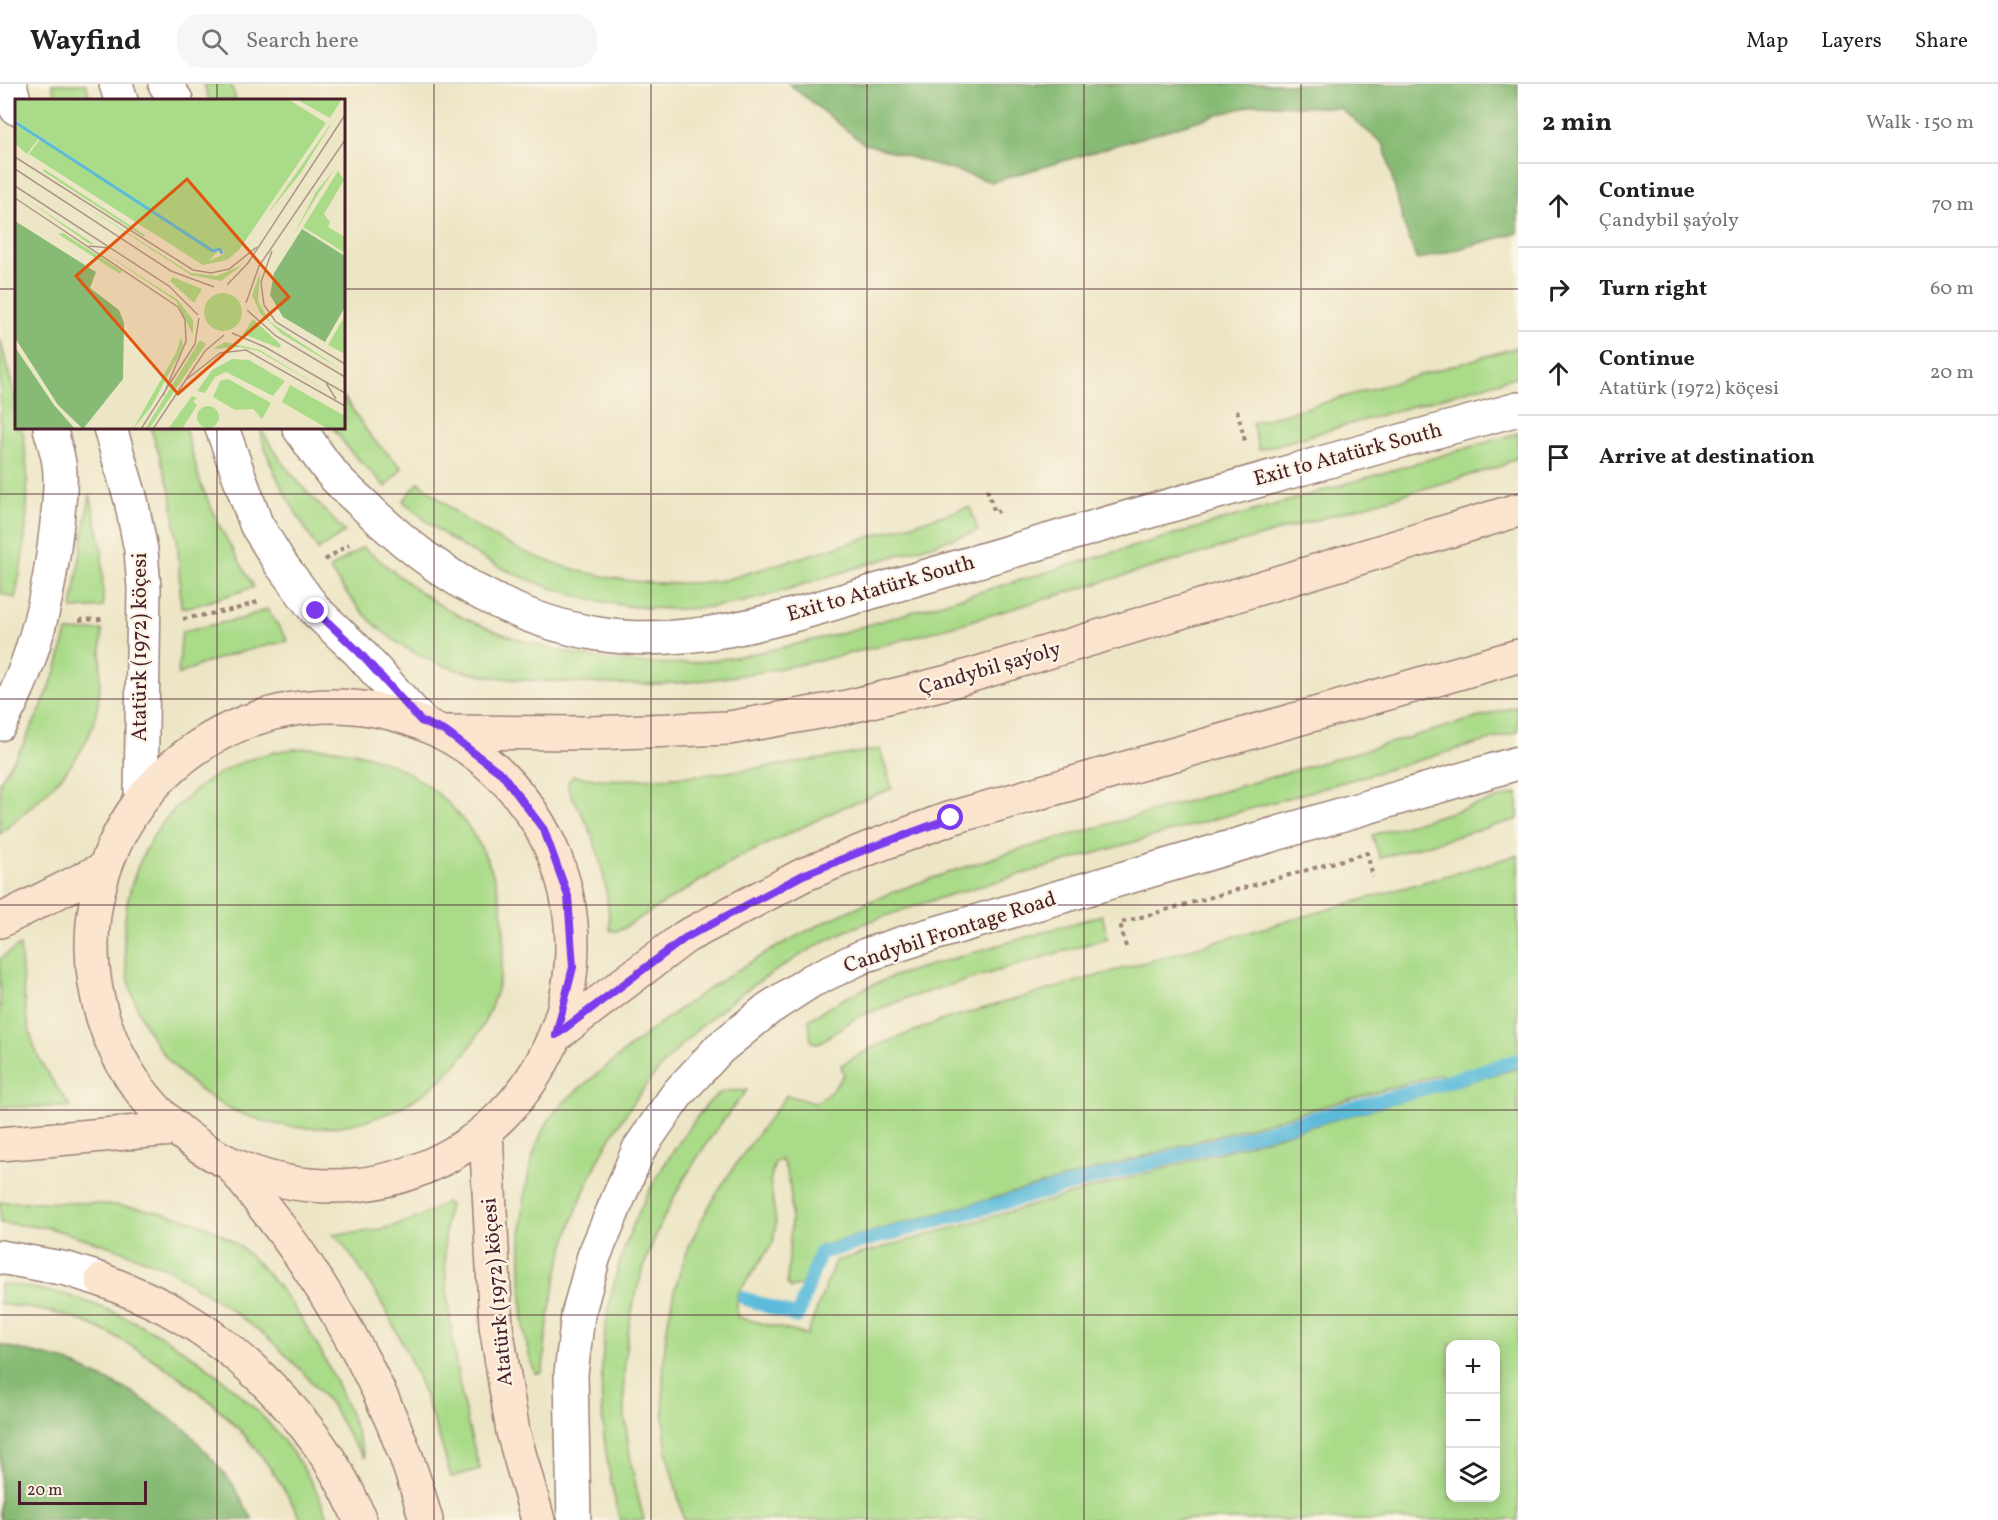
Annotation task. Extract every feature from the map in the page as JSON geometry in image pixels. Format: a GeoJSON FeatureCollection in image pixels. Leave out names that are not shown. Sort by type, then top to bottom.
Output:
{"type":"FeatureCollection","features":[{"type":"Feature","properties":{"kind":"main road","name":"Çandybil şaýoly"},"geometry":{"type":"LineString","coordinates":[[434,727],[591,733],[729,728],[847,707],[952,681],[1511,507]]}},
{"type":"Feature","properties":{"kind":"main road"},"geometry":{"type":"LineString","coordinates":[[556,1035],[685,938],[803,875],[867,849],[951,818],[1518,656]]}},
{"type":"Feature","properties":{"kind":"main road"},"geometry":{"type":"LineString","coordinates":[[299,706],[361,706],[434,727],[502,774],[544,830],[568,896],[573,967],[556,1035],[527,1088],[486,1132],[429,1167],[364,1185],[298,1186],[233,1167],[172,1129],[127,1075],[98,1009],[90,939],[103,869],[119,832],[141,798],[185,754],[239,723],[299,706]]}},
{"type":"Feature","properties":{"kind":"main road"},"geometry":{"type":"LineString","coordinates":[[0,921],[103,869]]}},
{"type":"Feature","properties":{"kind":"main road"},"geometry":{"type":"LineString","coordinates":[[0,1144],[172,1129]]}},
{"type":"Feature","properties":{"kind":"main road","name":"Atatürk (1972) köçesi"},"geometry":{"type":"LineString","coordinates":[[486,1132],[496,1326],[513,1432],[538,1520]]}},
{"type":"Feature","properties":{"kind":"main road"},"geometry":{"type":"LineString","coordinates":[[233,1167],[302,1257],[342,1321],[371,1374],[403,1444],[426,1520]]}},
{"type":"Feature","properties":{"kind":"main road"},"geometry":{"type":"LineString","coordinates":[[102,1280],[169,1309],[219,1341],[245,1362],[264,1380],[309,1432],[330,1463],[360,1520]]}},
{"type":"Feature","properties":{"kind":"street"},"geometry":{"type":"LineString","coordinates":[[10,84],[15,104]]}},
{"type":"Feature","properties":{"kind":"street"},"geometry":{"type":"LineString","coordinates":[[116,84],[121,99]]}},
{"type":"Feature","properties":{"kind":"street"},"geometry":{"type":"LineString","coordinates":[[165,84],[175,99]]}},
{"type":"Feature","properties":{"kind":"street","name":"Exit to Atatürk South"},"geometry":{"type":"LineString","coordinates":[[300,429],[333,476],[385,526],[449,575],[499,604],[543,620],[595,633],[634,638],[720,632],[792,616],[1181,501],[1518,409]]}},
{"type":"Feature","properties":{"kind":"street"},"geometry":{"type":"LineString","coordinates":[[0,724],[31,657],[45,599],[60,500],[59,464],[50,429]]}},
{"type":"Feature","properties":{"kind":"street","name":"Atatürk (1972) köçesi"},"geometry":{"type":"LineString","coordinates":[[110,429],[131,500],[141,550],[144,588],[141,798]]}},
{"type":"Feature","properties":{"kind":"street"},"geometry":{"type":"LineString","coordinates":[[222,429],[255,524],[280,563],[316,611],[434,727]]}},
{"type":"Feature","properties":{"kind":"street","name":"Candybil Frontage Road"},"geometry":{"type":"LineString","coordinates":[[574,1520],[572,1374],[578,1315],[594,1256],[639,1149],[678,1093],[719,1049],[768,1009],[811,981],[866,956],[916,939],[1518,763]]}},
{"type":"Feature","properties":{"kind":"street"},"geometry":{"type":"LineString","coordinates":[[0,1257],[67,1269],[102,1280]]}},
{"type":"Feature","properties":{"kind":"path"},"geometry":{"type":"LineString","coordinates":[[1236,443],[1245,441],[1237,410]]}},
{"type":"Feature","properties":{"kind":"path"},"geometry":{"type":"LineString","coordinates":[[987,489],[994,513],[1004,510]]}},
{"type":"Feature","properties":{"kind":"path"},"geometry":{"type":"LineString","coordinates":[[325,561],[354,540]]}},
{"type":"Feature","properties":{"kind":"path"},"geometry":{"type":"LineString","coordinates":[[180,620],[236,609],[260,601]]}},
{"type":"Feature","properties":{"kind":"path"},"geometry":{"type":"LineString","coordinates":[[69,621],[102,619]]}},
{"type":"Feature","properties":{"kind":"path"},"geometry":{"type":"LineString","coordinates":[[1125,947],[1120,923],[1367,853],[1373,877]]}},
{"type":"Feature","properties":{"kind":"green space"},"geometry":{"type":"Polygon","coordinates":[[[52,84],[86,84],[90,99],[57,99],[52,84]]]}},
{"type":"Feature","properties":{"kind":"green space"},"geometry":{"type":"Polygon","coordinates":[[[204,84],[231,84],[236,99],[209,99],[204,84]]]}},
{"type":"Feature","properties":{"kind":"green space"},"geometry":{"type":"Polygon","coordinates":[[[789,84],[1518,84],[1518,233],[1417,260],[1404,225],[1384,145],[1340,108],[1255,104],[992,182],[863,143],[789,84]]]}},
{"type":"Feature","properties":{"kind":"green space"},"geometry":{"type":"Polygon","coordinates":[[[0,339],[15,396],[15,429],[22,429],[27,469],[27,513],[23,557],[15,598],[0,593],[0,339]]]}},
{"type":"Feature","properties":{"kind":"green space"},"geometry":{"type":"Polygon","coordinates":[[[1518,347],[1518,376],[1259,450],[1252,423],[1518,347]]]}},
{"type":"Feature","properties":{"kind":"green space"},"geometry":{"type":"Polygon","coordinates":[[[345,398],[371,437],[402,468],[386,487],[351,452],[334,429],[345,429],[345,398]]]}},
{"type":"Feature","properties":{"kind":"green space"},"geometry":{"type":"Polygon","coordinates":[[[151,429],[185,429],[201,485],[221,529],[254,587],[198,605],[181,608],[178,547],[171,494],[151,429]]]}},
{"type":"Feature","properties":{"kind":"green space"},"geometry":{"type":"Polygon","coordinates":[[[260,429],[284,465],[345,532],[318,550],[276,476],[260,429]]]}},
{"type":"Feature","properties":{"kind":"green space"},"geometry":{"type":"Polygon","coordinates":[[[1518,433],[1518,457],[1501,466],[955,626],[849,654],[742,675],[688,682],[626,684],[532,680],[485,676],[455,669],[422,656],[390,637],[364,614],[329,569],[363,547],[410,584],[447,609],[487,628],[516,638],[546,647],[609,660],[671,664],[700,662],[750,654],[834,635],[1518,433]]]}},
{"type":"Feature","properties":{"kind":"green space"},"geometry":{"type":"Polygon","coordinates":[[[419,482],[462,517],[522,551],[588,573],[656,583],[725,580],[970,507],[978,531],[748,601],[689,609],[653,608],[581,597],[513,573],[480,557],[443,534],[403,501],[419,482]]]}},
{"type":"Feature","properties":{"kind":"green space"},"geometry":{"type":"Polygon","coordinates":[[[90,494],[102,549],[103,607],[72,609],[90,494]]]}},
{"type":"Feature","properties":{"kind":"green space"},"geometry":{"type":"Polygon","coordinates":[[[267,609],[288,641],[218,658],[178,675],[182,631],[241,619],[267,609]]]}},
{"type":"Feature","properties":{"kind":"green space"},"geometry":{"type":"Polygon","coordinates":[[[102,630],[98,700],[94,722],[87,739],[78,755],[55,784],[0,834],[0,781],[23,745],[41,708],[56,671],[67,632],[102,630]]]}},
{"type":"Feature","properties":{"kind":"green space"},"geometry":{"type":"Polygon","coordinates":[[[1518,706],[1518,732],[946,896],[846,931],[780,968],[728,1004],[682,1044],[643,1089],[610,1138],[584,1191],[564,1247],[551,1307],[543,1369],[541,1373],[535,1373],[527,1348],[521,1252],[525,1193],[534,1153],[541,1136],[549,1120],[570,1096],[640,1039],[699,996],[760,957],[824,922],[914,884],[1011,852],[1518,706]]]}},
{"type":"Feature","properties":{"kind":"green space"},"geometry":{"type":"Polygon","coordinates":[[[314,748],[351,752],[387,763],[420,780],[448,804],[472,832],[489,865],[500,901],[504,938],[500,975],[489,1011],[472,1044],[448,1072],[420,1096],[387,1113],[351,1124],[314,1128],[277,1124],[241,1113],[208,1096],[180,1072],[156,1044],[139,1011],[128,975],[124,938],[128,901],[139,865],[156,832],[180,804],[208,780],[241,763],[277,752],[314,748]]]}},
{"type":"Feature","properties":{"kind":"green space"},"geometry":{"type":"Polygon","coordinates":[[[880,749],[892,789],[844,807],[736,859],[622,929],[610,930],[601,864],[588,826],[568,788],[568,782],[573,776],[624,780],[701,775],[778,766],[880,749]]]}},
{"type":"Feature","properties":{"kind":"green space"},"geometry":{"type":"Polygon","coordinates":[[[1518,793],[1518,819],[1380,858],[1372,835],[1518,793]]]}},
{"type":"Feature","properties":{"kind":"green space"},"geometry":{"type":"Polygon","coordinates":[[[1518,855],[1518,1065],[1445,1086],[1441,1074],[820,1246],[802,1285],[791,1288],[787,1284],[790,1186],[781,1160],[775,1162],[770,1181],[776,1223],[773,1243],[737,1295],[737,1317],[807,1335],[835,1261],[1518,1068],[1518,1520],[684,1520],[666,1449],[663,1392],[665,1342],[669,1318],[674,1293],[689,1246],[709,1206],[730,1173],[787,1095],[814,1103],[819,1101],[844,1074],[841,1065],[871,1048],[943,1020],[1518,855]]]}},
{"type":"Feature","properties":{"kind":"green space"},"geometry":{"type":"Polygon","coordinates":[[[1102,915],[1108,938],[907,998],[856,1018],[819,1043],[811,1040],[809,1020],[876,983],[1102,915]]]}},
{"type":"Feature","properties":{"kind":"green space"},"geometry":{"type":"Polygon","coordinates":[[[20,945],[24,999],[32,1039],[43,1066],[71,1107],[0,1107],[0,959],[20,945]]]}},
{"type":"Feature","properties":{"kind":"green space"},"geometry":{"type":"Polygon","coordinates":[[[747,1090],[721,1123],[677,1192],[658,1229],[644,1267],[633,1307],[626,1348],[624,1390],[630,1456],[644,1520],[620,1520],[609,1472],[603,1424],[602,1376],[605,1329],[614,1282],[629,1237],[648,1193],[689,1128],[701,1111],[720,1093],[747,1090]]]}},
{"type":"Feature","properties":{"kind":"green space"},"geometry":{"type":"Polygon","coordinates":[[[0,1202],[103,1204],[154,1211],[203,1225],[227,1237],[249,1255],[270,1277],[307,1328],[336,1382],[365,1458],[351,1440],[332,1406],[301,1370],[267,1337],[223,1304],[169,1269],[109,1246],[50,1228],[0,1223],[0,1202]]]}},
{"type":"Feature","properties":{"kind":"green space"},"geometry":{"type":"Polygon","coordinates":[[[446,1202],[449,1205],[445,1225],[445,1257],[452,1334],[463,1402],[480,1469],[451,1477],[436,1426],[407,1352],[369,1282],[333,1234],[348,1234],[392,1226],[420,1216],[446,1202]]]}},
{"type":"Feature","properties":{"kind":"green space"},"geometry":{"type":"Polygon","coordinates":[[[0,1284],[43,1290],[85,1301],[123,1316],[196,1359],[230,1386],[289,1448],[312,1483],[329,1520],[301,1520],[271,1469],[236,1426],[171,1371],[90,1324],[51,1312],[0,1304],[0,1284]]]}},
{"type":"Feature","properties":{"kind":"green space"},"geometry":{"type":"Polygon","coordinates":[[[0,1345],[63,1360],[132,1392],[188,1431],[232,1483],[253,1520],[0,1520],[0,1345]]]}},
{"type":"Feature","properties":{"kind":"waterway"},"geometry":{"type":"LineString","coordinates":[[744,1298],[797,1317],[820,1253],[1439,1084],[1518,1060]]}},
{"type":"Feature","properties":{"kind":"route"},"geometry":{"type":"LineString","coordinates":[[316,611],[358,651],[421,721],[446,732],[502,774],[544,830],[568,896],[573,967],[556,1035],[685,938],[746,904],[803,875],[951,818]]}}]}
